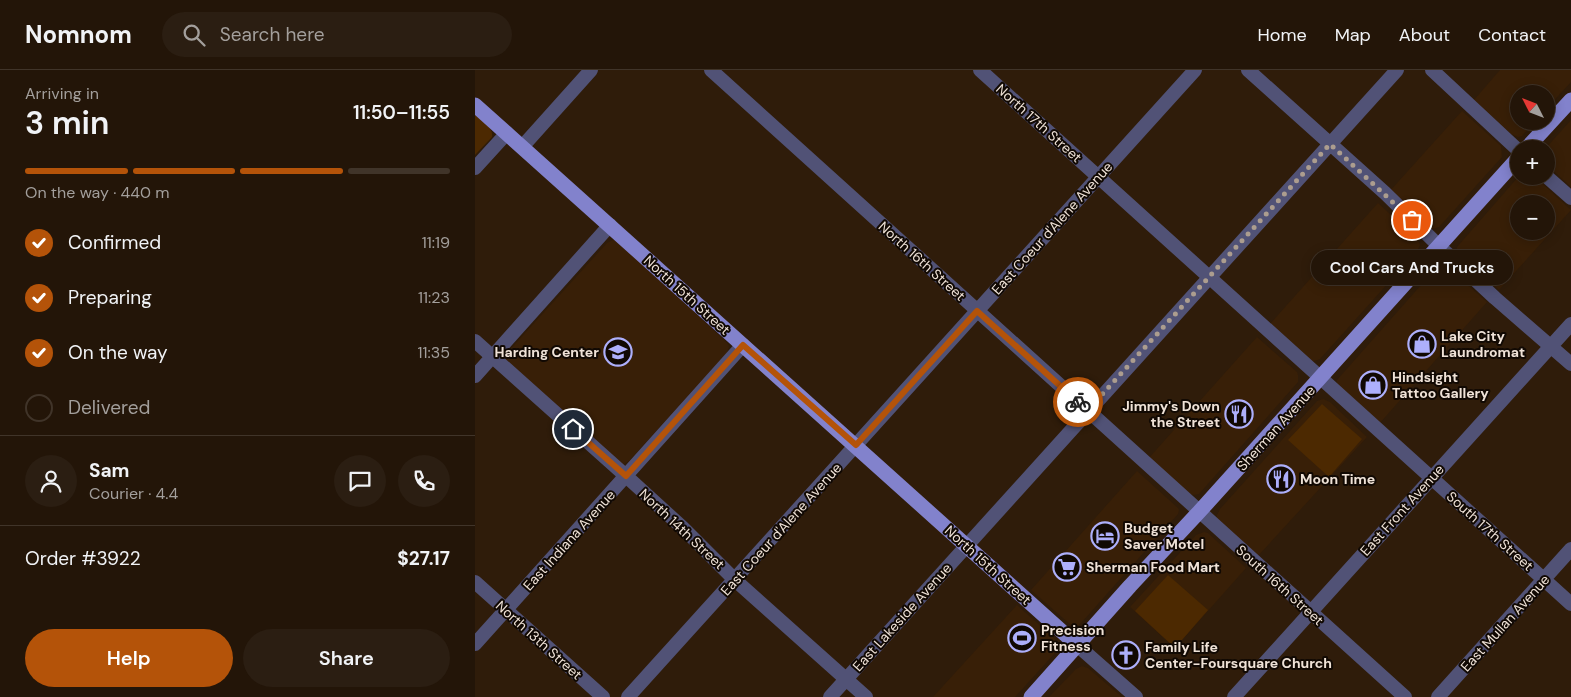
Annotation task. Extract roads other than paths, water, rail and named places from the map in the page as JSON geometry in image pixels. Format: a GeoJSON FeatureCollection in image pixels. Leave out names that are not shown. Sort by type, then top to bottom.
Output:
{"type":"FeatureCollection","features":[{"type":"Feature","properties":{"kind":"main road"},"geometry":{"type":"LineString","coordinates":[[1534,140],[1571,100]]}},
{"type":"Feature","properties":{"kind":"main road","name":"North 15th Street"},"geometry":{"type":"LineString","coordinates":[[475,105],[1077,645]]}},
{"type":"Feature","properties":{"kind":"main road","name":"Sherman Avenue"},"geometry":{"type":"LineString","coordinates":[[1031,697],[1510,167]]}},
{"type":"Feature","properties":{"kind":"street"},"geometry":{"type":"LineString","coordinates":[[522,147],[591,70]]}},
{"type":"Feature","properties":{"kind":"street","name":"North 16th Street"},"geometry":{"type":"LineString","coordinates":[[711,70],[1199,512]]}},
{"type":"Feature","properties":{"kind":"street","name":"North 17th Street"},"geometry":{"type":"LineString","coordinates":[[980,70],[1320,378]]}},
{"type":"Feature","properties":{"kind":"street","name":"East Coeur d'Alene Avenue"},"geometry":{"type":"LineString","coordinates":[[628,697],[1195,70]]}},
{"type":"Feature","properties":{"kind":"street"},"geometry":{"type":"LineString","coordinates":[[1248,70],[1385,194],[1439,246],[1571,364]]}},
{"type":"Feature","properties":{"kind":"street","name":"East Lakeside Avenue"},"geometry":{"type":"LineString","coordinates":[[830,697],[1397,70]]}},
{"type":"Feature","properties":{"kind":"street"},"geometry":{"type":"LineString","coordinates":[[1431,70],[1510,143]]}},
{"type":"Feature","properties":{"kind":"street"},"geometry":{"type":"LineString","coordinates":[[475,168],[507,133]]}},
{"type":"Feature","properties":{"kind":"street"},"geometry":{"type":"LineString","coordinates":[[1555,184],[1571,198]]}},
{"type":"Feature","properties":{"kind":"street"},"geometry":{"type":"LineString","coordinates":[[475,376],[610,225]]}},
{"type":"Feature","properties":{"kind":"street","name":"East Front Avenue"},"geometry":{"type":"LineString","coordinates":[[1233,697],[1571,324]]}},
{"type":"Feature","properties":{"kind":"street","name":"North 14th Street"},"geometry":{"type":"LineString","coordinates":[[475,341],[626,476],[683,528],[735,580],[866,697]]}},
{"type":"Feature","properties":{"kind":"street","name":"East Indiana Avenue"},"geometry":{"type":"LineString","coordinates":[[475,644],[743,345]]}},
{"type":"Feature","properties":{"kind":"street","name":"South 17th Street"},"geometry":{"type":"LineString","coordinates":[[1320,378],[1571,604]]}},
{"type":"Feature","properties":{"kind":"street","name":"South 16th Street"},"geometry":{"type":"LineString","coordinates":[[1199,512],[1405,697]]}},
{"type":"Feature","properties":{"kind":"street","name":"East Mullan Avenue"},"geometry":{"type":"LineString","coordinates":[[1438,697],[1571,549]]}},
{"type":"Feature","properties":{"kind":"street","name":"North 13th Street"},"geometry":{"type":"LineString","coordinates":[[475,582],[603,697]]}},
{"type":"Feature","properties":{"kind":"street"},"geometry":{"type":"LineString","coordinates":[[1077,645],[1136,697]]}},
{"type":"Feature","properties":{"kind":"place","name":"Cool Cars And Trucks"},"geometry":{"type":"Point","coordinates":[1412,220]}},
{"type":"Feature","properties":{"kind":"place","name":"Lake City Laundromat"},"geometry":{"type":"Point","coordinates":[1422,344]}},
{"type":"Feature","properties":{"kind":"place","name":"Harding Center"},"geometry":{"type":"Point","coordinates":[618,352]}},
{"type":"Feature","properties":{"kind":"place","name":"Hindsight Tattoo Gallery"},"geometry":{"type":"Point","coordinates":[1373,385]}},
{"type":"Feature","properties":{"kind":"place","name":"Jimmy's Down the Street"},"geometry":{"type":"Point","coordinates":[1239,414]}},
{"type":"Feature","properties":{"kind":"place","name":"Moon Time"},"geometry":{"type":"Point","coordinates":[1281,479]}},
{"type":"Feature","properties":{"kind":"place","name":"Budget Saver Motel"},"geometry":{"type":"Point","coordinates":[1105,536]}},
{"type":"Feature","properties":{"kind":"place","name":"Sherman Food Mart"},"geometry":{"type":"Point","coordinates":[1067,567]}},
{"type":"Feature","properties":{"kind":"place","name":"Precision Fitness"},"geometry":{"type":"Point","coordinates":[1022,638]}},
{"type":"Feature","properties":{"kind":"place","name":"Family Life Center-Foursquare Church"},"geometry":{"type":"Point","coordinates":[1126,655]}}]}
